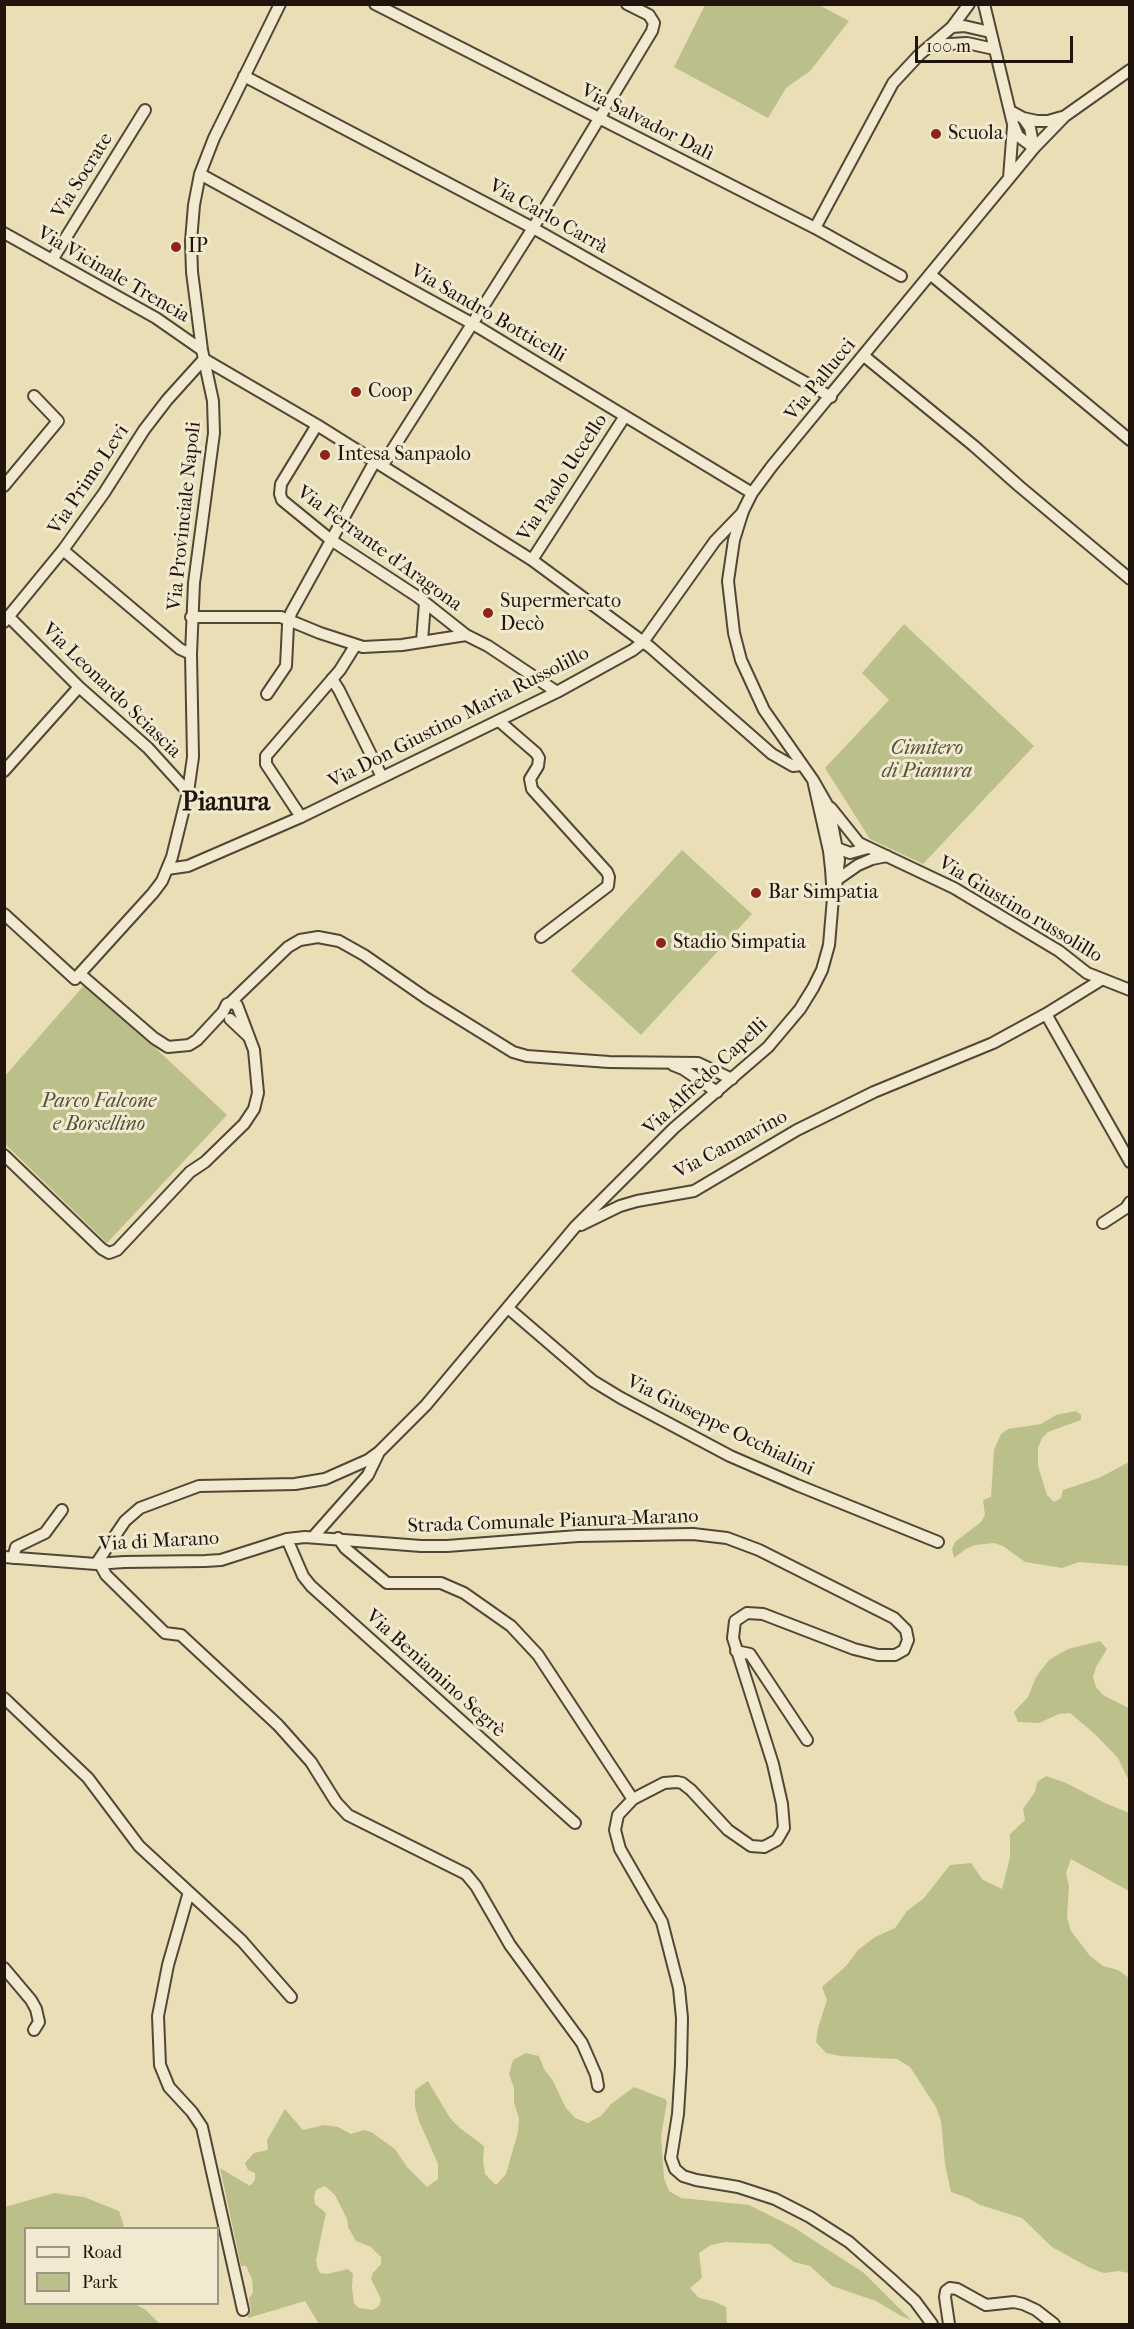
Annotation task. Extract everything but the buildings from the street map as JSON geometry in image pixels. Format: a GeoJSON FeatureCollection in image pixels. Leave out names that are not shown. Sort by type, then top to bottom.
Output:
{"type":"FeatureCollection","features":[{"type":"Feature","properties":{"kind":"street","name":"Via Provinciale Napoli"},"geometry":{"type":"LineString","coordinates":[[78,977],[153,893],[167,869],[188,792],[193,747],[191,617],[214,433],[213,401],[203,354],[192,272],[191,241],[194,205],[200,174],[214,138],[280,4]]}},
{"type":"Feature","properties":{"kind":"street","name":"Via Salvador Dalì"},"geometry":{"type":"LineString","coordinates":[[375,4],[815,228],[901,276]]}},
{"type":"Feature","properties":{"kind":"street"},"geometry":{"type":"LineString","coordinates":[[267,694],[286,666],[289,620],[331,540],[378,464],[473,324],[652,31],[654,23],[649,15],[627,4]]}},
{"type":"Feature","properties":{"kind":"street"},"geometry":{"type":"LineString","coordinates":[[815,228],[884,97],[905,68],[952,27],[969,4]]}},
{"type":"Feature","properties":{"kind":"street"},"geometry":{"type":"LineString","coordinates":[[984,4],[1013,124],[1018,136],[1034,148]]}},
{"type":"Feature","properties":{"kind":"street"},"geometry":{"type":"LineString","coordinates":[[952,27],[964,26],[990,32]]}},
{"type":"Feature","properties":{"kind":"street"},"geometry":{"type":"LineString","coordinates":[[932,45],[952,42],[994,49]]}},
{"type":"Feature","properties":{"kind":"street","name":"Via Pallucci"},"geometry":{"type":"LineString","coordinates":[[735,540],[752,493],[1034,148],[1065,116],[1130,70]]}},
{"type":"Feature","properties":{"kind":"street","name":"Via Carlo Carrà"},"geometry":{"type":"LineString","coordinates":[[244,76],[533,228],[831,397]]}},
{"type":"Feature","properties":{"kind":"street","name":"Via Socrate"},"geometry":{"type":"LineString","coordinates":[[52,260],[145,110]]}},
{"type":"Feature","properties":{"kind":"street"},"geometry":{"type":"LineString","coordinates":[[1010,111],[1023,118],[1048,121],[1065,116]]}},
{"type":"Feature","properties":{"kind":"street"},"geometry":{"type":"LineString","coordinates":[[1023,118],[1030,128],[1034,148]]}},
{"type":"Feature","properties":{"kind":"street"},"geometry":{"type":"LineString","coordinates":[[1009,178],[1013,124]]}},
{"type":"Feature","properties":{"kind":"street","name":"Via Sandro Botticelli"},"geometry":{"type":"LineString","coordinates":[[200,174],[473,324],[752,493]]}},
{"type":"Feature","properties":{"kind":"street","name":"Via Vicinale Trencia"},"geometry":{"type":"LineString","coordinates":[[4,233],[156,318],[203,354],[532,560],[643,642]]}},
{"type":"Feature","properties":{"kind":"street"},"geometry":{"type":"LineString","coordinates":[[930,274],[1130,440]]}},
{"type":"Feature","properties":{"kind":"street","name":"Via Primo Levi"},"geometry":{"type":"LineString","coordinates":[[7,620],[63,550],[104,494],[144,430],[203,354]]}},
{"type":"Feature","properties":{"kind":"street"},"geometry":{"type":"LineString","coordinates":[[864,356],[1130,579]]}},
{"type":"Feature","properties":{"kind":"street"},"geometry":{"type":"LineString","coordinates":[[4,486],[58,421],[34,396]]}},
{"type":"Feature","properties":{"kind":"street","name":"Via Paolo Uccello"},"geometry":{"type":"LineString","coordinates":[[532,560],[625,416]]}},
{"type":"Feature","properties":{"kind":"street","name":"Via Ferrante d'Aragona"},"geometry":{"type":"LineString","coordinates":[[317,425],[281,484],[280,494],[284,503],[331,540],[425,603],[466,635],[488,645],[556,692]]}},
{"type":"Feature","properties":{"kind":"street","name":"Via Pallucci"},"geometry":{"type":"LineString","coordinates":[[643,642],[715,541],[744,511]]}},
{"type":"Feature","properties":{"kind":"street"},"geometry":{"type":"LineString","coordinates":[[715,541],[725,538],[735,540]]}},
{"type":"Feature","properties":{"kind":"street","name":"Via Alfredo Capelli"},"geometry":{"type":"LineString","coordinates":[[575,1227],[674,1128],[776,1038],[801,1008],[813,988],[822,970],[829,945],[837,848],[813,780],[764,710],[741,660],[734,633],[728,581],[735,540]]}},
{"type":"Feature","properties":{"kind":"street"},"geometry":{"type":"LineString","coordinates":[[63,550],[180,649],[191,654]]}},
{"type":"Feature","properties":{"kind":"street"},"geometry":{"type":"LineString","coordinates":[[422,642],[425,603]]}},
{"type":"Feature","properties":{"kind":"street"},"geometry":{"type":"LineString","coordinates":[[191,617],[279,617],[355,646],[389,647],[466,635]]}},
{"type":"Feature","properties":{"kind":"street","name":"Via Leonardo Sciascia"},"geometry":{"type":"LineString","coordinates":[[7,620],[148,748],[188,792]]}},
{"type":"Feature","properties":{"kind":"street"},"geometry":{"type":"LineString","coordinates":[[643,642],[772,754],[793,766],[801,765]]}},
{"type":"Feature","properties":{"kind":"street","name":"Via Don Giustino Maria Russolillo"},"geometry":{"type":"LineString","coordinates":[[167,869],[188,866],[302,817],[556,692],[633,650],[643,642]]}},
{"type":"Feature","properties":{"kind":"street"},"geometry":{"type":"LineString","coordinates":[[302,817],[267,767],[266,756],[332,679],[355,646]]}},
{"type":"Feature","properties":{"kind":"street"},"geometry":{"type":"LineString","coordinates":[[332,679],[382,777]]}},
{"type":"Feature","properties":{"kind":"street"},"geometry":{"type":"LineString","coordinates":[[4,771],[79,687]]}},
{"type":"Feature","properties":{"kind":"street"},"geometry":{"type":"LineString","coordinates":[[499,721],[539,758],[538,766],[530,779],[532,789],[609,877],[608,886],[541,937]]}},
{"type":"Feature","properties":{"kind":"street"},"geometry":{"type":"LineString","coordinates":[[823,806],[856,841]]}},
{"type":"Feature","properties":{"kind":"street","name":"Via Alfredo Capelli"},"geometry":{"type":"LineString","coordinates":[[823,806],[834,880]]}},
{"type":"Feature","properties":{"kind":"street"},"geometry":{"type":"LineString","coordinates":[[837,848],[845,842],[856,841]]}},
{"type":"Feature","properties":{"kind":"street","name":"Via Giustino russolillo"},"geometry":{"type":"LineString","coordinates":[[856,841],[954,888],[1059,951],[1087,973],[1130,990]]}},
{"type":"Feature","properties":{"kind":"street"},"geometry":{"type":"LineString","coordinates":[[837,848],[850,853],[868,848]]}},
{"type":"Feature","properties":{"kind":"street"},"geometry":{"type":"LineString","coordinates":[[834,880],[858,865],[887,856]]}},
{"type":"Feature","properties":{"kind":"street"},"geometry":{"type":"LineString","coordinates":[[4,914],[78,977],[168,1047],[189,1045],[197,1040],[233,1008],[288,947],[300,940],[318,937],[339,941],[364,955],[426,998],[513,1052],[539,1058],[698,1063],[732,1079]]}},
{"type":"Feature","properties":{"kind":"street","name":"Via Cannavino"},"geometry":{"type":"LineString","coordinates":[[98,1564],[125,1521],[140,1508],[199,1486],[295,1485],[325,1479],[368,1460],[426,1405],[575,1227],[620,1206],[694,1191],[764,1147],[796,1130],[874,1092],[993,1043],[1101,980]]}},
{"type":"Feature","properties":{"kind":"street"},"geometry":{"type":"LineString","coordinates":[[4,1155],[104,1251],[109,1253],[117,1250],[190,1172],[205,1162],[252,1114],[258,1094],[252,1041],[233,1008]]}},
{"type":"Feature","properties":{"kind":"street"},"geometry":{"type":"LineString","coordinates":[[1046,1014],[1130,1162]]}},
{"type":"Feature","properties":{"kind":"street"},"geometry":{"type":"LineString","coordinates":[[670,1063],[717,1092]]}},
{"type":"Feature","properties":{"kind":"street"},"geometry":{"type":"LineString","coordinates":[[1102,1223],[1126,1208],[1130,1202]]}},
{"type":"Feature","properties":{"kind":"street","name":"Via Giuseppe Occhialini"},"geometry":{"type":"LineString","coordinates":[[508,1308],[593,1381],[621,1398],[730,1456],[938,1542]]}},
{"type":"Feature","properties":{"kind":"street","name":"Via Cannavino"},"geometry":{"type":"LineString","coordinates":[[313,1537],[368,1475],[379,1452]]}},
{"type":"Feature","properties":{"kind":"street"},"geometry":{"type":"LineString","coordinates":[[9,1558],[16,1547],[45,1533],[62,1510]]}},
{"type":"Feature","properties":{"kind":"street","name":"Strada Comunale Pianura-Marano"},"geometry":{"type":"LineString","coordinates":[[313,1537],[430,1546],[578,1536],[693,1534],[727,1538],[759,1550],[894,1618],[906,1630],[907,1645],[900,1653],[878,1654],[854,1649],[763,1614],[747,1612],[735,1620],[733,1638],[773,1764],[782,1804],[784,1828],[777,1840],[764,1848],[751,1846],[728,1830],[691,1790],[681,1783],[664,1784],[633,1799],[618,1815],[616,1824],[620,1849],[662,1922],[679,1988],[682,2018],[681,2065],[678,2114],[671,2158],[675,2169],[683,2176],[696,2180],[738,2187],[775,2199],[810,2217],[839,2236],[915,2301],[932,2325]]}},
{"type":"Feature","properties":{"kind":"street","name":"Via di Marano"},"geometry":{"type":"LineString","coordinates":[[9,1558],[98,1564],[221,1560],[287,1539],[313,1537]]}},
{"type":"Feature","properties":{"kind":"street"},"geometry":{"type":"LineString","coordinates":[[338,1538],[345,1548],[387,1582],[441,1583],[464,1593],[511,1626],[538,1655],[630,1795]]}},
{"type":"Feature","properties":{"kind":"street","name":"Via Beniamino Segrè"},"geometry":{"type":"LineString","coordinates":[[287,1539],[303,1576],[311,1586],[575,1823]]}},
{"type":"Feature","properties":{"kind":"street"},"geometry":{"type":"LineString","coordinates":[[98,1564],[105,1575],[165,1633],[181,1635],[278,1725],[311,1762],[336,1802],[348,1815],[466,1874],[476,1886],[510,1946],[582,2043],[596,2075],[598,2086]]}},
{"type":"Feature","properties":{"kind":"street"},"geometry":{"type":"LineString","coordinates":[[736,1650],[750,1654],[807,1740]]}},
{"type":"Feature","properties":{"kind":"street"},"geometry":{"type":"LineString","coordinates":[[4,1698],[88,1778],[126,1831],[242,1941],[291,1997]]}},
{"type":"Feature","properties":{"kind":"street"},"geometry":{"type":"LineString","coordinates":[[189,1892],[168,1965],[158,2016],[160,2065],[169,2087],[192,2112],[202,2127],[243,2310]]}},
{"type":"Feature","properties":{"kind":"street"},"geometry":{"type":"LineString","coordinates":[[4,1968],[36,2009],[39,2022],[34,2030]]}},
{"type":"Feature","properties":{"kind":"street"},"geometry":{"type":"LineString","coordinates":[[949,2325],[945,2297],[946,2291],[950,2288],[957,2289],[986,2305],[1014,2302],[1023,2304],[1036,2310],[1054,2325]]}},
{"type":"Feature","properties":{"kind":"green space"},"geometry":{"type":"Polygon","coordinates":[[[705,5],[819,5],[849,21],[810,71],[786,88],[768,118],[674,67],[705,5]]]}},
{"type":"Feature","properties":{"kind":"green space","name":"Cimitero di Pianura"},"geometry":{"type":"Polygon","coordinates":[[[904,624],[1034,746],[923,864],[870,839],[825,768],[889,700],[862,673],[904,624]]]}},
{"type":"Feature","properties":{"kind":"green space","name":"Stadio Simpatia"},"geometry":{"type":"Polygon","coordinates":[[[682,850],[752,914],[641,1035],[571,971],[682,850]]]}},
{"type":"Feature","properties":{"kind":"green space","name":"Parco Falcone e Borsellino"},"geometry":{"type":"Polygon","coordinates":[[[86,983],[227,1115],[107,1243],[5,1144],[5,1076],[86,983]]]}},
{"type":"Feature","properties":{"kind":"green space"},"geometry":{"type":"Polygon","coordinates":[[[1076,1411],[1081,1415],[1081,1420],[1048,1432],[1042,1438],[1038,1448],[1038,1466],[1047,1495],[1054,1502],[1061,1498],[1063,1490],[1099,1478],[1129,1462],[1129,1566],[1079,1562],[1062,1568],[1025,1562],[1003,1546],[994,1543],[975,1545],[954,1558],[952,1549],[955,1542],[981,1522],[985,1515],[983,1500],[991,1497],[994,1450],[1001,1434],[1008,1429],[1041,1424],[1056,1415],[1076,1411]]]}},
{"type":"Feature","properties":{"kind":"green space"},"geometry":{"type":"Polygon","coordinates":[[[1100,1641],[1107,1649],[1093,1677],[1096,1687],[1103,1695],[1129,1708],[1129,1781],[1118,1758],[1070,1713],[1059,1714],[1039,1723],[1018,1722],[1014,1712],[1028,1697],[1036,1677],[1049,1660],[1068,1649],[1100,1641]]]}},
{"type":"Feature","properties":{"kind":"green space"},"geometry":{"type":"Polygon","coordinates":[[[1046,1776],[1129,1813],[1129,1891],[1071,1859],[1066,1873],[1069,1887],[1067,1917],[1071,1931],[1090,1956],[1103,1966],[1118,1970],[1129,1978],[1129,2273],[1118,2271],[1104,2273],[1090,2268],[1052,2247],[1022,2218],[980,2205],[951,2192],[945,2164],[941,2121],[936,2107],[910,2067],[897,2059],[840,2056],[826,2053],[816,2042],[827,2000],[822,1987],[846,1966],[858,1950],[875,1937],[895,1928],[907,1911],[924,1898],[950,1865],[971,1863],[983,1880],[1002,1889],[1010,1858],[1010,1834],[1025,1820],[1023,1809],[1035,1792],[1037,1782],[1046,1776]]]}},
{"type":"Feature","properties":{"kind":"green space"},"geometry":{"type":"Polygon","coordinates":[[[526,2053],[539,2056],[566,2108],[575,2118],[588,2123],[601,2116],[611,2104],[634,2087],[665,2099],[667,2102],[661,2136],[664,2178],[669,2191],[681,2198],[749,2205],[793,2227],[864,2273],[911,2320],[876,2301],[832,2286],[810,2266],[794,2262],[770,2244],[725,2242],[711,2245],[699,2253],[702,2278],[690,2288],[699,2298],[726,2307],[727,2324],[319,2324],[305,2301],[248,2318],[247,2313],[251,2311],[249,2298],[253,2293],[252,2279],[246,2266],[241,2266],[220,2168],[250,2186],[255,2180],[255,2173],[248,2170],[245,2163],[254,2153],[268,2150],[267,2140],[285,2109],[303,2130],[324,2125],[338,2127],[351,2134],[364,2130],[371,2132],[395,2149],[407,2167],[427,2187],[438,2179],[438,2164],[419,2121],[415,2107],[415,2090],[428,2081],[450,2118],[484,2146],[485,2174],[496,2185],[506,2174],[518,2132],[519,2118],[509,2074],[513,2060],[526,2053]],[[325,2186],[316,2190],[314,2197],[315,2204],[326,2213],[316,2260],[317,2267],[320,2273],[327,2274],[348,2269],[353,2274],[354,2303],[359,2308],[373,2310],[379,2306],[381,2299],[371,2279],[381,2264],[381,2257],[371,2247],[356,2241],[335,2195],[325,2186]]]}},
{"type":"Feature","properties":{"kind":"green space"},"geometry":{"type":"Polygon","coordinates":[[[54,2193],[84,2197],[119,2211],[124,2227],[24,2227],[24,2305],[137,2305],[146,2310],[160,2324],[5,2324],[5,2207],[54,2193]]]}},
{"type":"Feature","properties":{"kind":"place","name":"Scuola"},"geometry":{"type":"Point","coordinates":[936,134]}},
{"type":"Feature","properties":{"kind":"place","name":"IP"},"geometry":{"type":"Point","coordinates":[176,247]}},
{"type":"Feature","properties":{"kind":"place","name":"Coop"},"geometry":{"type":"Point","coordinates":[356,392]}},
{"type":"Feature","properties":{"kind":"place","name":"Intesa Sanpaolo"},"geometry":{"type":"Point","coordinates":[325,455]}},
{"type":"Feature","properties":{"kind":"place","name":"Supermercato Decò"},"geometry":{"type":"Point","coordinates":[488,613]}},
{"type":"Feature","properties":{"kind":"place","name":"Bar Simpatia"},"geometry":{"type":"Point","coordinates":[756,893]}},
{"type":"Feature","properties":{"kind":"place","name":"Stadio Simpatia"},"geometry":{"type":"Point","coordinates":[661,943]}},
{"type":"Feature","properties":{"kind":"district","name":"Pianura"},"geometry":{"type":"Point","coordinates":[226,804]}}]}
